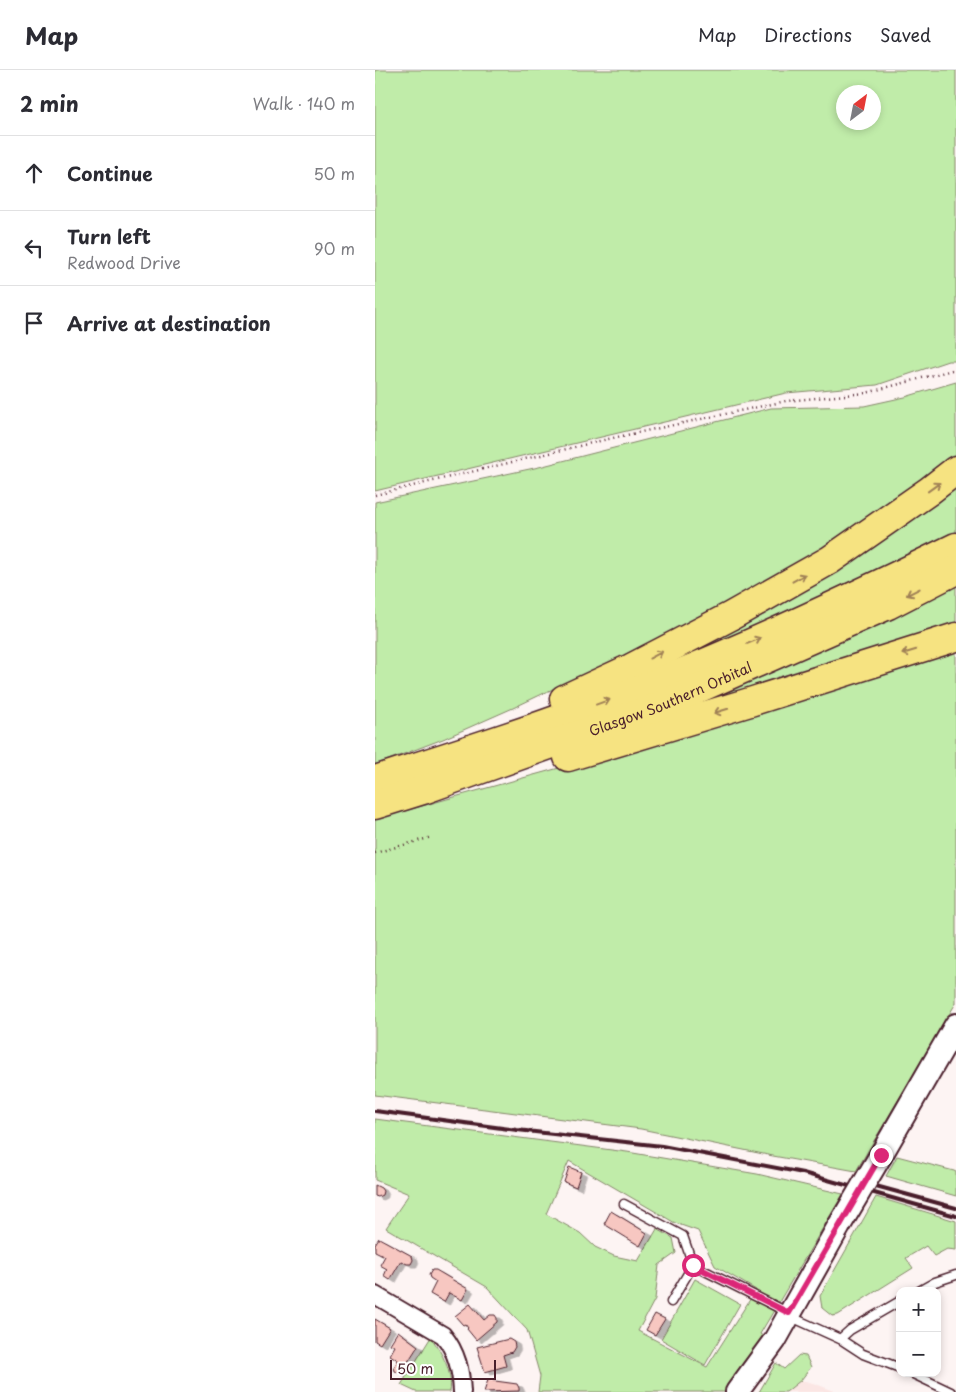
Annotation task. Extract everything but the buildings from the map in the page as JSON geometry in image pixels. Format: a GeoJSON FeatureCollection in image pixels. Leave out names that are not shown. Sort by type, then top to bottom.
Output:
{"type":"FeatureCollection","features":[{"type":"Feature","properties":{"kind":"highway"},"geometry":{"type":"LineString","coordinates":[[422,778],[731,616],[830,560],[956,470]]}},
{"type":"Feature","properties":{"kind":"highway","name":"Glasgow Southern Orbital"},"geometry":{"type":"LineString","coordinates":[[375,805],[422,778],[548,723],[671,677],[803,619],[956,547]]}},
{"type":"Feature","properties":{"kind":"highway","name":"Glasgow Southern Orbital"},"geometry":{"type":"LineString","coordinates":[[375,780],[422,778],[659,706],[888,605],[956,570]]}},
{"type":"Feature","properties":{"kind":"highway"},"geometry":{"type":"LineString","coordinates":[[422,778],[534,767],[956,637]]}},
{"type":"Feature","properties":{"kind":"street"},"geometry":{"type":"LineString","coordinates":[[737,1392],[775,1340],[956,1025]]}},
{"type":"Feature","properties":{"kind":"street"},"geometry":{"type":"LineString","coordinates":[[375,1294],[443,1335],[458,1362],[462,1392]]}},
{"type":"Feature","properties":{"kind":"lane"},"geometry":{"type":"LineString","coordinates":[[624,1204],[683,1236],[693,1265],[789,1313],[798,1320],[841,1339],[863,1354],[896,1366]]}},
{"type":"Feature","properties":{"kind":"lane"},"geometry":{"type":"LineString","coordinates":[[671,1302],[693,1265]]}},
{"type":"Feature","properties":{"kind":"lane"},"geometry":{"type":"LineString","coordinates":[[926,1287],[935,1282],[956,1276]]}},
{"type":"Feature","properties":{"kind":"lane"},"geometry":{"type":"LineString","coordinates":[[841,1339],[850,1330],[896,1303]]}},
{"type":"Feature","properties":{"kind":"lane"},"geometry":{"type":"LineString","coordinates":[[919,1377],[951,1392]]}},
{"type":"Feature","properties":{"kind":"path"},"geometry":{"type":"LineString","coordinates":[[375,495],[655,429],[786,401],[866,393],[956,370]]}},
{"type":"Feature","properties":{"kind":"path"},"geometry":{"type":"LineString","coordinates":[[375,852],[432,837]]}},
{"type":"Feature","properties":{"kind":"shaded area"},"geometry":{"type":"Polygon","coordinates":[[[801,1380],[813,1383],[837,1392],[786,1392],[801,1380]]]}},
{"type":"Feature","properties":{"kind":"green space"},"geometry":{"type":"Polygon","coordinates":[[[375,70],[956,70],[956,361],[948,361],[877,385],[786,393],[375,491],[375,70]]]}},
{"type":"Feature","properties":{"kind":"green space"},"geometry":{"type":"Polygon","coordinates":[[[956,382],[956,456],[919,485],[810,558],[670,633],[513,708],[443,739],[375,765],[375,502],[539,467],[771,408],[864,406],[905,397],[956,382]]]}},
{"type":"Feature","properties":{"kind":"green space"},"geometry":{"type":"Polygon","coordinates":[[[956,477],[956,533],[736,635],[607,686],[956,477]]]}},
{"type":"Feature","properties":{"kind":"green space"},"geometry":{"type":"Polygon","coordinates":[[[956,585],[956,631],[623,729],[956,585]]]}},
{"type":"Feature","properties":{"kind":"green space"},"geometry":{"type":"Polygon","coordinates":[[[956,647],[956,1003],[856,1171],[641,1129],[375,1095],[375,819],[707,727],[956,647]]]}},
{"type":"Feature","properties":{"kind":"green space"},"geometry":{"type":"Polygon","coordinates":[[[375,1119],[627,1152],[757,1174],[843,1194],[760,1334],[764,1337],[728,1392],[538,1392],[540,1376],[527,1330],[487,1287],[386,1228],[409,1194],[375,1180],[375,1119]],[[569,1161],[546,1214],[580,1233],[595,1247],[614,1256],[638,1261],[657,1229],[673,1238],[676,1253],[659,1265],[655,1299],[638,1331],[707,1367],[756,1290],[715,1266],[698,1231],[675,1223],[569,1161]]]}},
{"type":"Feature","properties":{"kind":"green space"},"geometry":{"type":"Polygon","coordinates":[[[897,1156],[956,1172],[956,1196],[886,1176],[897,1156]]]}},
{"type":"Feature","properties":{"kind":"green space"},"geometry":{"type":"Polygon","coordinates":[[[876,1197],[956,1221],[956,1250],[947,1249],[934,1256],[926,1246],[906,1258],[913,1268],[838,1315],[832,1316],[822,1308],[820,1296],[876,1197]]]}},
{"type":"Feature","properties":{"kind":"green space"},"geometry":{"type":"Polygon","coordinates":[[[695,1279],[740,1304],[705,1365],[661,1339],[695,1279]]]}},
{"type":"Feature","properties":{"kind":"green space"},"geometry":{"type":"Polygon","coordinates":[[[431,1337],[443,1356],[448,1370],[450,1392],[416,1392],[401,1385],[431,1337]]]}},
{"type":"Feature","properties":{"kind":"green space"},"geometry":{"type":"Polygon","coordinates":[[[799,1355],[806,1356],[811,1367],[801,1380],[786,1392],[759,1392],[776,1363],[784,1369],[799,1355]]]}},
{"type":"Feature","properties":{"kind":"railway"},"geometry":{"type":"LineString","coordinates":[[375,1111],[517,1130],[662,1146],[803,1173],[956,1216]]}},
{"type":"Feature","properties":{"kind":"railway"},"geometry":{"type":"LineString","coordinates":[[854,1180],[956,1208]]}},
{"type":"Feature","properties":{"kind":"route"},"geometry":{"type":"LineString","coordinates":[[693,1265],[789,1313],[881,1155]]}}]}
